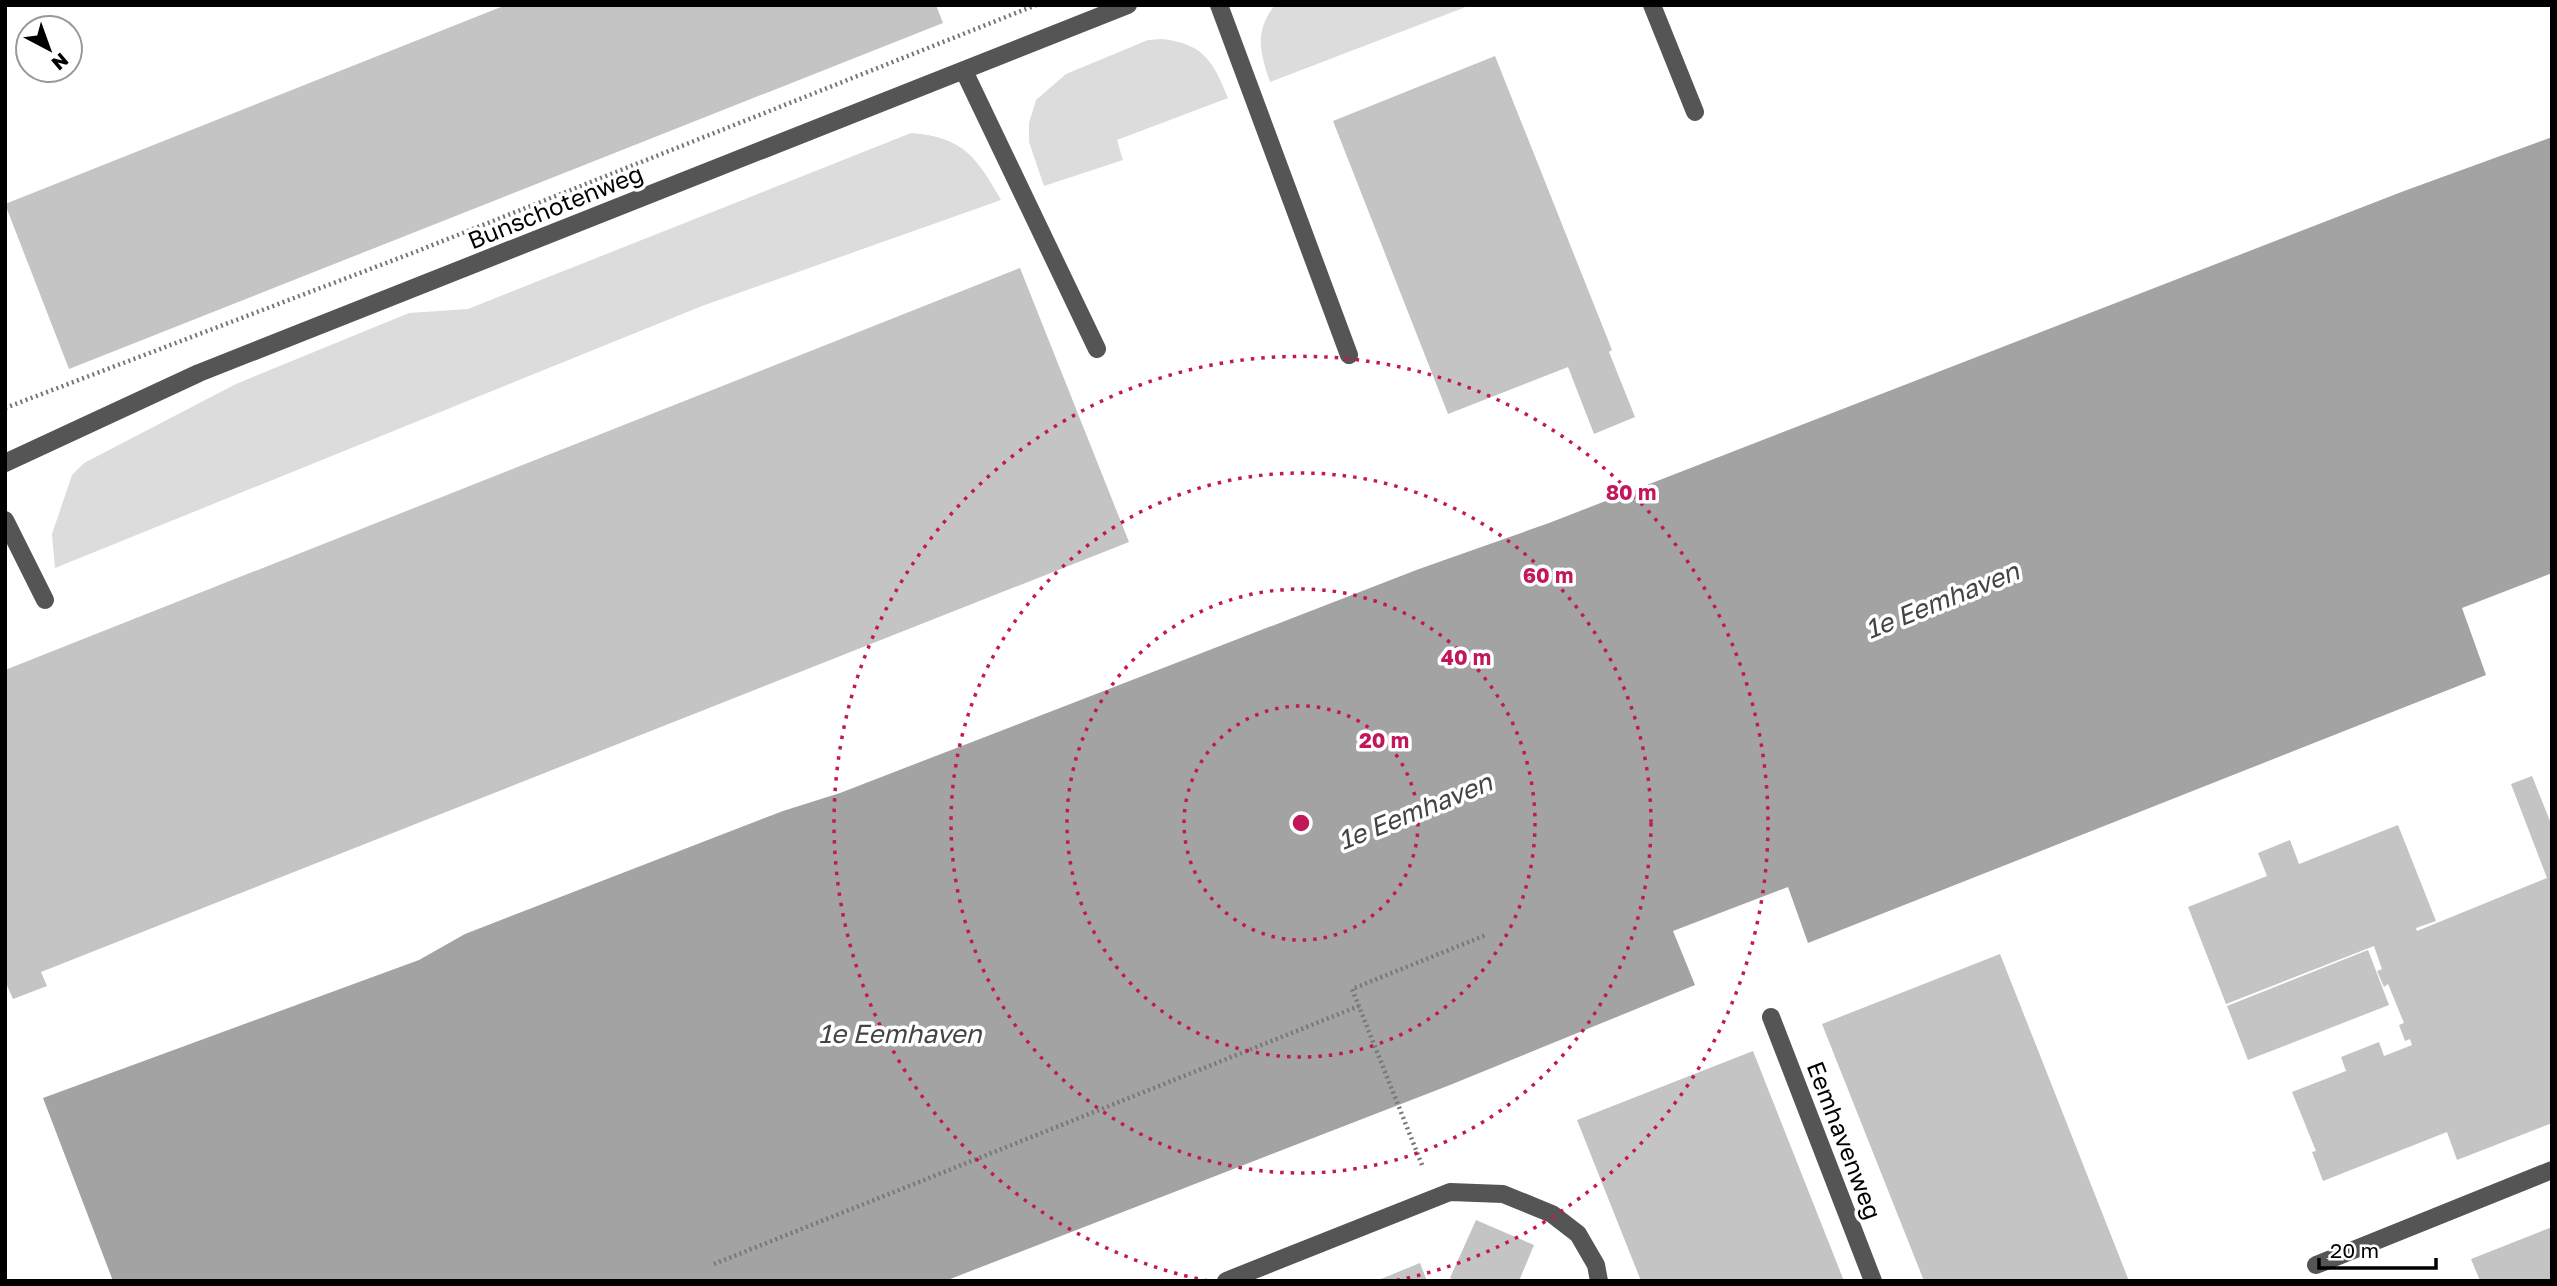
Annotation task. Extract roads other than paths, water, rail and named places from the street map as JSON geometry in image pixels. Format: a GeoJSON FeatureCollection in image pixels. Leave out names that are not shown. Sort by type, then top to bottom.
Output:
{"type":"FeatureCollection","features":[{"type":"Feature","properties":{"kind":"street","name":"Bunschotenweg"},"geometry":{"type":"LineString","coordinates":[[5,463],[199,373],[1128,5]]}},
{"type":"Feature","properties":{"kind":"street"},"geometry":{"type":"LineString","coordinates":[[1219,5],[1349,355]]}},
{"type":"Feature","properties":{"kind":"street"},"geometry":{"type":"LineString","coordinates":[[1652,5],[1695,112]]}},
{"type":"Feature","properties":{"kind":"street"},"geometry":{"type":"LineString","coordinates":[[964,71],[1097,349]]}},
{"type":"Feature","properties":{"kind":"street"},"geometry":{"type":"LineString","coordinates":[[5,520],[45,600]]}},
{"type":"Feature","properties":{"kind":"street","name":"Eemhavenweg"},"geometry":{"type":"LineString","coordinates":[[1771,1017],[1873,1281]]}},
{"type":"Feature","properties":{"kind":"street"},"geometry":{"type":"LineString","coordinates":[[2316,1265],[2552,1170]]}},
{"type":"Feature","properties":{"kind":"street"},"geometry":{"type":"LineString","coordinates":[[1226,1281],[1450,1192],[1503,1194],[1552,1214],[1578,1234],[1596,1265],[1599,1281]]}},
{"type":"Feature","properties":{"kind":"water","name":"1e Eemhaven"},"geometry":{"type":"Polygon","coordinates":[[[2552,137],[2552,573],[2462,608],[2486,675],[1808,943],[1788,887],[1673,931],[1695,985],[1450,1085],[945,1281],[113,1281],[43,1098],[419,960],[465,934],[783,811],[840,793],[1419,569],[1549,523],[2404,191],[2552,137]]]}}]}
